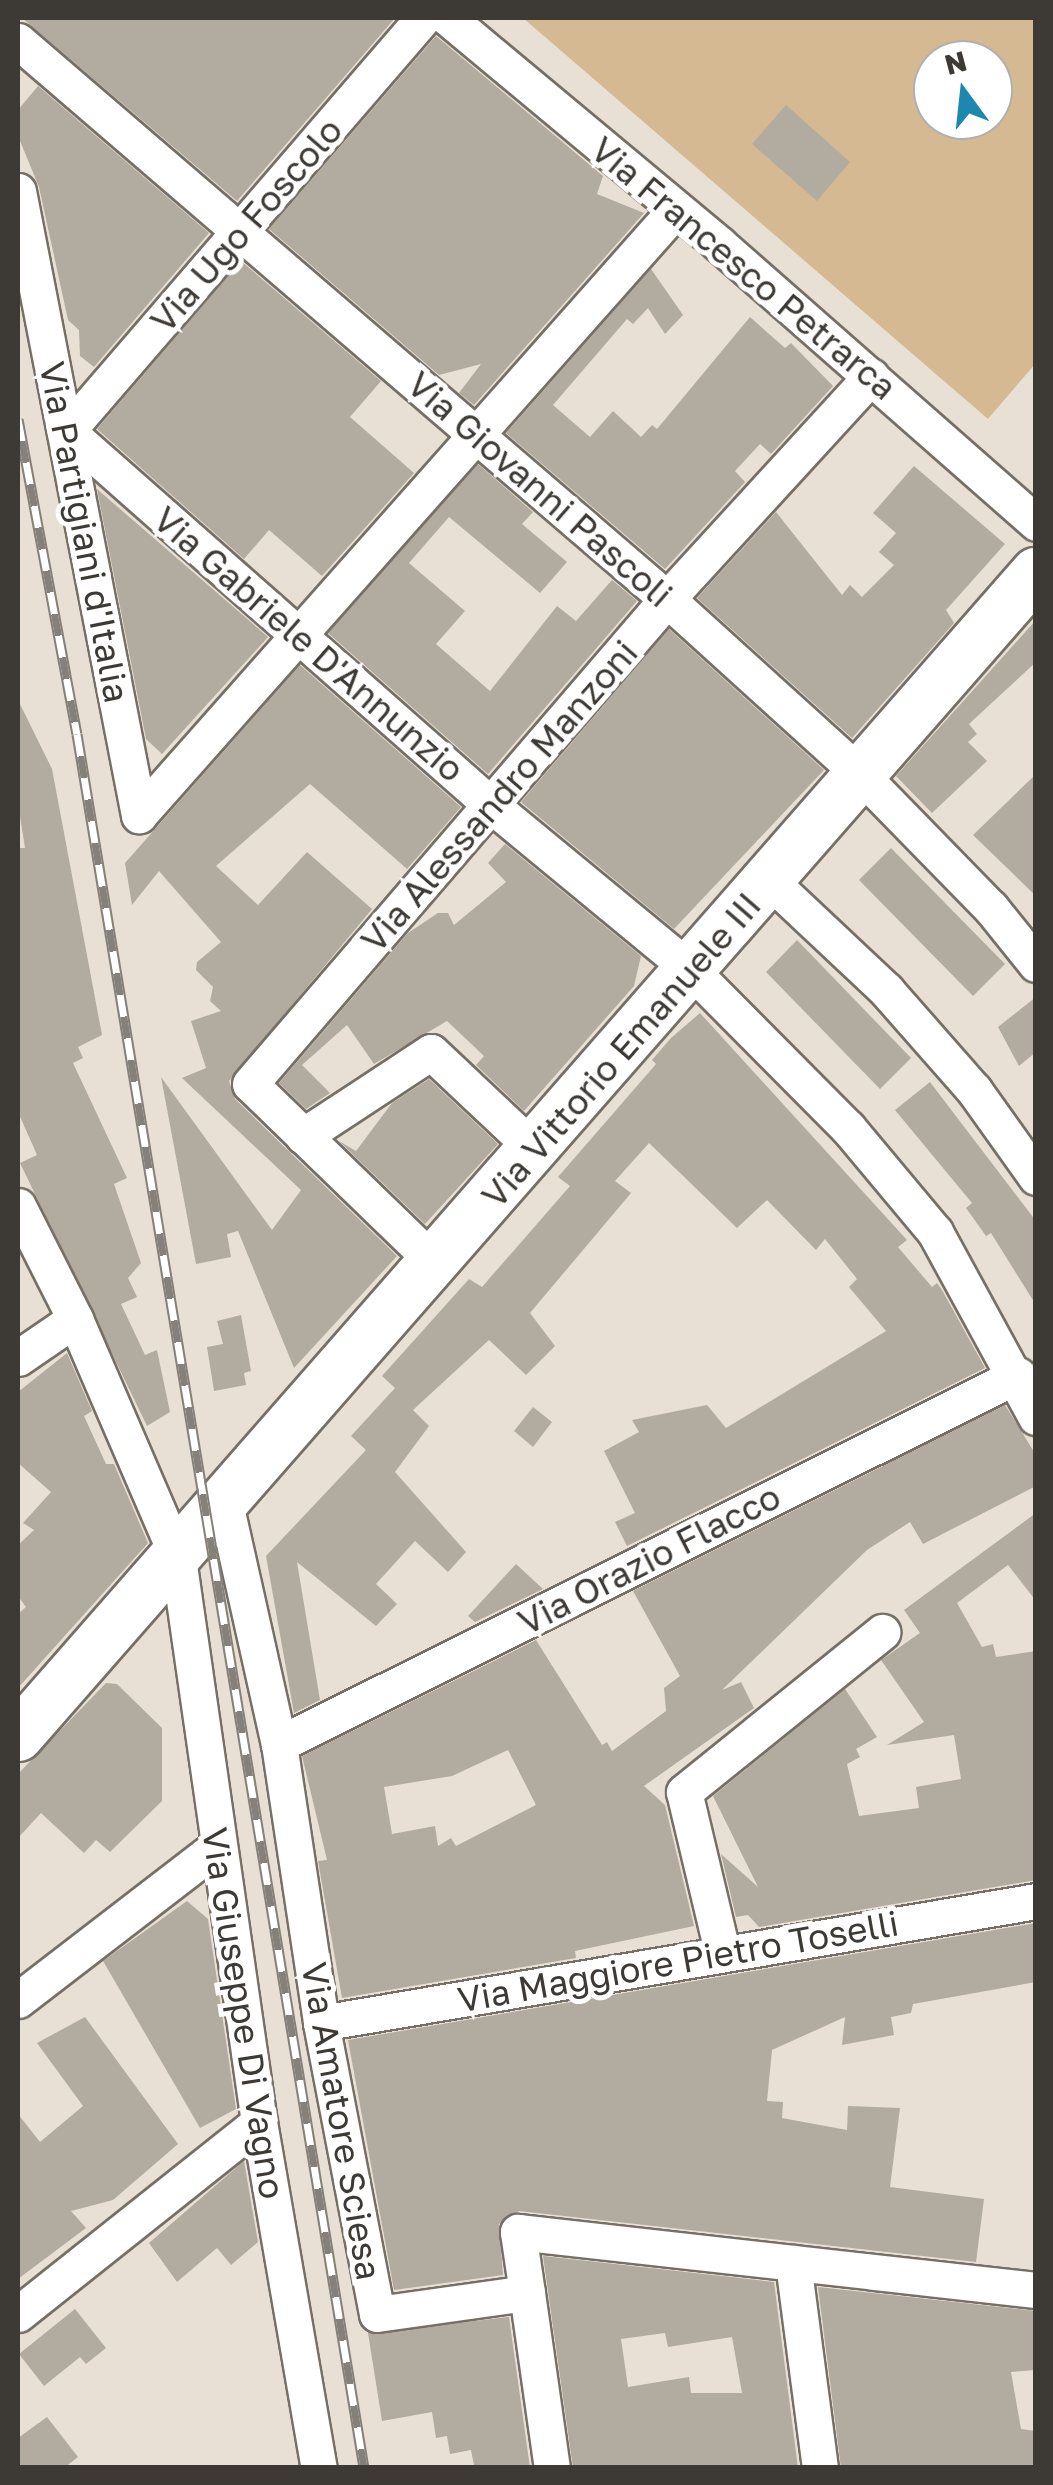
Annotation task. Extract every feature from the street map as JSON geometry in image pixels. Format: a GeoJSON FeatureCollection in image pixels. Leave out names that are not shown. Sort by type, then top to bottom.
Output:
{"type":"FeatureCollection","features":[{"type":"Feature","properties":{"kind":"street","name":"Via Ugo Foscolo"},"geometry":{"type":"LineString","coordinates":[[67,431],[423,18]]}},
{"type":"Feature","properties":{"kind":"street","name":"Via Francesco Petrarca"},"geometry":{"type":"LineString","coordinates":[[448,18],[871,376],[1036,522]]}},
{"type":"Feature","properties":{"kind":"street","name":"Via Giovanni Pascoli"},"geometry":{"type":"LineString","coordinates":[[18,41],[667,599],[861,776],[991,908],[1036,964]]}},
{"type":"Feature","properties":{"kind":"street","name":"Via Partigiani d'Italia"},"geometry":{"type":"LineString","coordinates":[[18,191],[139,815],[297,632]]}},
{"type":"Feature","properties":{"kind":"street"},"geometry":{"type":"LineString","coordinates":[[297,632],[676,209]]}},
{"type":"Feature","properties":{"kind":"street","name":"Via Alessandro Manzoni"},"geometry":{"type":"LineString","coordinates":[[303,1136],[250,1084],[667,599],[871,376]]}},
{"type":"Feature","properties":{"kind":"street","name":"Via Gabriele D'Annunzio"},"geometry":{"type":"LineString","coordinates":[[67,431],[492,806],[691,970],[848,1128],[935,1232],[1018,1375],[1036,1417]]}},
{"type":"Feature","properties":{"kind":"street","name":"Via Vittorio Emanuele III"},"geometry":{"type":"LineString","coordinates":[[18,1736],[1036,572]]}},
{"type":"Feature","properties":{"kind":"street"},"geometry":{"type":"LineString","coordinates":[[769,880],[886,990],[974,1090],[1036,1177]]}},
{"type":"Feature","properties":{"kind":"street"},"geometry":{"type":"LineString","coordinates":[[435,1263],[303,1136],[431,1052],[534,1150]]}},
{"type":"Feature","properties":{"kind":"street"},"geometry":{"type":"LineString","coordinates":[[18,1206],[24,1247],[75,1319],[203,1529]]}},
{"type":"Feature","properties":{"kind":"street"},"geometry":{"type":"LineString","coordinates":[[18,1358],[75,1319]]}},
{"type":"Feature","properties":{"kind":"street","name":"Via Orazio Flacco"},"geometry":{"type":"LineString","coordinates":[[279,1744],[1018,1375]]}},
{"type":"Feature","properties":{"kind":"street","name":"Via Amatore Sciesa"},"geometry":{"type":"LineString","coordinates":[[203,1529],[279,1744],[321,2022],[377,2314],[527,2293]]}},
{"type":"Feature","properties":{"kind":"street","name":"Via Giuseppe Di Vagno"},"geometry":{"type":"LineString","coordinates":[[203,1529],[218,1846],[259,2122],[319,2468]]}},
{"type":"Feature","properties":{"kind":"street"},"geometry":{"type":"LineString","coordinates":[[722,1951],[684,1792],[882,1632]]}},
{"type":"Feature","properties":{"kind":"street"},"geometry":{"type":"LineString","coordinates":[[18,2000],[218,1846]]}},
{"type":"Feature","properties":{"kind":"street","name":"Via Maggiore Pietro Toselli"},"geometry":{"type":"LineString","coordinates":[[321,2022],[722,1951],[1036,1901]]}},
{"type":"Feature","properties":{"kind":"street"},"geometry":{"type":"LineString","coordinates":[[18,2314],[259,2122]]}},
{"type":"Feature","properties":{"kind":"street"},"geometry":{"type":"LineString","coordinates":[[552,2468],[518,2232],[1036,2290]]}},
{"type":"Feature","properties":{"kind":"street"},"geometry":{"type":"LineString","coordinates":[[794,2263],[820,2468]]}},
{"type":"Feature","properties":{"kind":"shaded area"},"geometry":{"type":"Polygon","coordinates":[[[523,18],[1035,18],[1035,364],[988,419],[523,18]]]}},
{"type":"Feature","properties":{"kind":"building"},"geometry":{"type":"Polygon","coordinates":[[[22,18],[395,18],[237,201],[22,18]]]}},
{"type":"Feature","properties":{"kind":"building"},"geometry":{"type":"Polygon","coordinates":[[[436,36],[603,176],[597,194],[644,213],[474,405],[459,393],[481,364],[439,375],[269,229],[436,36]]]}},
{"type":"Feature","properties":{"kind":"building"},"geometry":{"type":"Polygon","coordinates":[[[38,86],[209,233],[94,367],[80,356],[79,330],[68,320],[39,187],[18,136],[18,110],[38,86]]]}},
{"type":"Feature","properties":{"kind":"building"},"geometry":{"type":"Polygon","coordinates":[[[786,105],[850,162],[817,201],[752,144],[786,105]]]}},
{"type":"Feature","properties":{"kind":"building"},"geometry":{"type":"Polygon","coordinates":[[[241,261],[381,381],[350,417],[414,473],[322,576],[269,530],[244,559],[97,429],[241,261]]]}},
{"type":"Feature","properties":{"kind":"building"},"geometry":{"type":"Polygon","coordinates":[[[651,269],[683,315],[665,334],[648,308],[633,324],[627,319],[553,405],[590,437],[613,411],[641,437],[652,425],[657,429],[750,317],[785,348],[791,343],[833,386],[771,454],[760,444],[735,471],[745,482],[665,569],[506,433],[651,269]]]}},
{"type":"Feature","properties":{"kind":"building"},"geometry":{"type":"Polygon","coordinates":[[[478,464],[533,512],[522,524],[567,562],[540,593],[449,517],[409,563],[465,611],[436,644],[490,691],[557,606],[576,621],[612,580],[637,601],[488,774],[328,633],[478,464]]]}},
{"type":"Feature","properties":{"kind":"building"},"geometry":{"type":"Polygon","coordinates":[[[914,466],[1005,544],[946,610],[954,623],[852,738],[697,598],[776,512],[842,595],[850,585],[862,597],[894,565],[879,552],[896,533],[873,513],[914,466]]]}},
{"type":"Feature","properties":{"kind":"building"},"geometry":{"type":"Polygon","coordinates":[[[97,489],[268,637],[162,754],[146,739],[97,489]]]}},
{"type":"Feature","properties":{"kind":"building"},"geometry":{"type":"Polygon","coordinates":[[[1036,620],[1036,662],[969,724],[977,734],[968,742],[987,761],[932,813],[896,776],[1036,620]]]}},
{"type":"Feature","properties":{"kind":"building"},"geometry":{"type":"Polygon","coordinates":[[[669,629],[824,770],[674,929],[521,802],[669,629]]]}},
{"type":"Feature","properties":{"kind":"building"},"geometry":{"type":"Polygon","coordinates":[[[300,665],[461,807],[407,869],[310,784],[216,866],[258,905],[307,852],[372,909],[229,1081],[235,1099],[397,1256],[294,1368],[238,1231],[227,1234],[231,1257],[196,1264],[161,1077],[272,1230],[301,1190],[182,1078],[206,1068],[191,1021],[221,1011],[210,1001],[213,987],[196,970],[197,962],[221,942],[159,871],[132,905],[125,863],[300,665]]]}},
{"type":"Feature","properties":{"kind":"building"},"geometry":{"type":"Polygon","coordinates":[[[18,700],[52,769],[102,1035],[78,1047],[83,1058],[73,1063],[127,1178],[114,1184],[141,1263],[128,1278],[137,1297],[121,1304],[145,1355],[157,1350],[170,1412],[147,1426],[20,1163],[37,1155],[18,1112],[18,848],[25,848],[18,804],[18,700]]]}},
{"type":"Feature","properties":{"kind":"building"},"geometry":{"type":"Polygon","coordinates":[[[1036,774],[1036,896],[973,835],[1036,774]]]}},
{"type":"Feature","properties":{"kind":"building"},"geometry":{"type":"Polygon","coordinates":[[[505,844],[641,956],[634,986],[524,1111],[476,1065],[484,1056],[447,1021],[374,1064],[347,1025],[302,1065],[330,1093],[306,1109],[279,1083],[408,933],[438,913],[448,913],[454,925],[506,882],[488,863],[505,844]]]}},
{"type":"Feature","properties":{"kind":"building"},"geometry":{"type":"Polygon","coordinates":[[[891,848],[1005,964],[973,996],[859,880],[891,848]]]}},
{"type":"Feature","properties":{"kind":"building"},"geometry":{"type":"Polygon","coordinates":[[[797,940],[911,1058],[880,1089],[766,972],[797,940]]]}},
{"type":"Feature","properties":{"kind":"building"},"geometry":{"type":"Polygon","coordinates":[[[1036,997],[1036,1052],[1019,1066],[998,1027],[1036,997]]]}},
{"type":"Feature","properties":{"kind":"building"},"geometry":{"type":"Polygon","coordinates":[[[700,1013],[907,1240],[898,1247],[932,1287],[937,1283],[985,1368],[627,1546],[615,1522],[635,1513],[604,1451],[639,1432],[632,1420],[707,1405],[726,1428],[886,1331],[849,1287],[857,1279],[825,1239],[816,1250],[767,1200],[737,1228],[649,1143],[615,1181],[631,1193],[530,1313],[555,1346],[526,1375],[489,1340],[413,1410],[429,1426],[395,1472],[466,1552],[448,1572],[415,1541],[376,1584],[397,1604],[376,1626],[297,1562],[320,1700],[294,1713],[266,1556],[366,1450],[351,1436],[395,1388],[382,1376],[469,1279],[482,1287],[570,1186],[558,1177],[656,1064],[652,1060],[671,1038],[700,1013]]]}},
{"type":"Feature","properties":{"kind":"building"},"geometry":{"type":"Polygon","coordinates":[[[429,1079],[498,1144],[425,1224],[339,1141],[356,1151],[392,1103],[429,1079]]]}},
{"type":"Feature","properties":{"kind":"building"},"geometry":{"type":"Polygon","coordinates":[[[930,1082],[1036,1221],[1036,1305],[991,1233],[986,1236],[966,1208],[972,1203],[895,1110],[930,1082]]]}},
{"type":"Feature","properties":{"kind":"building"},"geometry":{"type":"Polygon","coordinates":[[[241,1315],[251,1371],[244,1373],[246,1385],[214,1391],[207,1347],[223,1344],[217,1321],[241,1315]]]}},
{"type":"Feature","properties":{"kind":"building"},"geometry":{"type":"Polygon","coordinates":[[[67,1353],[92,1411],[84,1416],[106,1464],[114,1464],[148,1543],[18,1688],[18,1614],[26,1607],[18,1596],[18,1545],[34,1530],[23,1523],[51,1492],[18,1463],[18,1392],[67,1353]]]}},
{"type":"Feature","properties":{"kind":"building"},"geometry":{"type":"Polygon","coordinates":[[[1005,1405],[1036,1455],[1036,1486],[923,1544],[910,1522],[867,1550],[722,1690],[741,1682],[754,1708],[644,1786],[665,1805],[694,1926],[575,1951],[576,1958],[342,1998],[318,1861],[327,1860],[302,1756],[536,1640],[602,1745],[607,1742],[612,1751],[666,1711],[664,1688],[680,1676],[633,1591],[1005,1405]],[[508,1750],[452,1776],[384,1787],[392,1834],[435,1826],[438,1846],[451,1838],[456,1846],[536,1805],[508,1750]]]}},
{"type":"Feature","properties":{"kind":"building"},"geometry":{"type":"Polygon","coordinates":[[[533,1407],[552,1422],[533,1447],[514,1431],[533,1407]]]}},
{"type":"Feature","properties":{"kind":"building"},"geometry":{"type":"Polygon","coordinates":[[[1036,1513],[1036,1601],[1008,1565],[957,1603],[982,1647],[993,1644],[996,1657],[1036,1651],[1036,1880],[759,1927],[748,1915],[736,1917],[721,1854],[758,1887],[713,1796],[845,1689],[877,1737],[856,1749],[860,1757],[847,1764],[859,1816],[919,1808],[916,1787],[961,1779],[954,1735],[887,1745],[924,1722],[881,1660],[920,1633],[904,1610],[1036,1513]]]}},
{"type":"Feature","properties":{"kind":"building"},"geometry":{"type":"Polygon","coordinates":[[[516,1564],[543,1589],[475,1622],[468,1616],[516,1564]]]}},
{"type":"Feature","properties":{"kind":"building"},"geometry":{"type":"Polygon","coordinates":[[[106,1683],[117,1684],[162,1728],[162,1801],[110,1852],[96,1840],[84,1853],[41,1813],[18,1838],[18,1774],[106,1683]]]}},
{"type":"Feature","properties":{"kind":"building"},"geometry":{"type":"Polygon","coordinates":[[[187,1901],[208,1919],[236,2109],[200,2128],[103,1961],[187,1901]]]}},
{"type":"Feature","properties":{"kind":"building"},"geometry":{"type":"Polygon","coordinates":[[[1036,1923],[1036,1982],[913,2004],[911,2013],[891,2017],[894,2035],[842,2045],[845,2017],[772,2050],[767,2101],[783,2102],[782,2118],[847,2130],[848,2106],[900,2108],[890,2187],[984,2199],[976,2262],[519,2211],[499,2224],[503,2275],[394,2290],[348,2040],[1036,1923]]]}},
{"type":"Feature","properties":{"kind":"building"},"geometry":{"type":"Polygon","coordinates":[[[85,2017],[178,2144],[113,2200],[71,2211],[86,2228],[18,2279],[18,2114],[40,2142],[83,2106],[37,2043],[85,2017]]]}},
{"type":"Feature","properties":{"kind":"building"},"geometry":{"type":"Polygon","coordinates":[[[244,2161],[258,2242],[231,2265],[217,2248],[177,2282],[149,2243],[244,2161]]]}},
{"type":"Feature","properties":{"kind":"building"},"geometry":{"type":"Polygon","coordinates":[[[543,2256],[774,2282],[798,2468],[573,2468],[543,2256]],[[665,2333],[621,2339],[628,2387],[689,2377],[691,2393],[742,2393],[732,2337],[668,2347],[665,2333]]]}},
{"type":"Feature","properties":{"kind":"building"},"geometry":{"type":"Polygon","coordinates":[[[818,2287],[1036,2311],[1036,2370],[1011,2372],[1021,2429],[1036,2431],[1036,2468],[841,2468],[818,2287]]]}},
{"type":"Feature","properties":{"kind":"building"},"geometry":{"type":"Polygon","coordinates":[[[75,2309],[106,2348],[86,2364],[80,2357],[44,2386],[19,2354],[75,2309]]]}},
{"type":"Feature","properties":{"kind":"building"},"geometry":{"type":"Polygon","coordinates":[[[509,2317],[530,2468],[474,2465],[471,2450],[450,2454],[447,2436],[436,2438],[432,2412],[382,2421],[368,2333],[509,2317]]]}},
{"type":"Feature","properties":{"kind":"building"},"geometry":{"type":"Polygon","coordinates":[[[47,2417],[78,2457],[64,2468],[18,2468],[18,2438],[47,2417]]]}},
{"type":"Feature","properties":{"kind":"railway"},"geometry":{"type":"LineString","coordinates":[[18,419],[77,734],[364,2468]]}}]}
